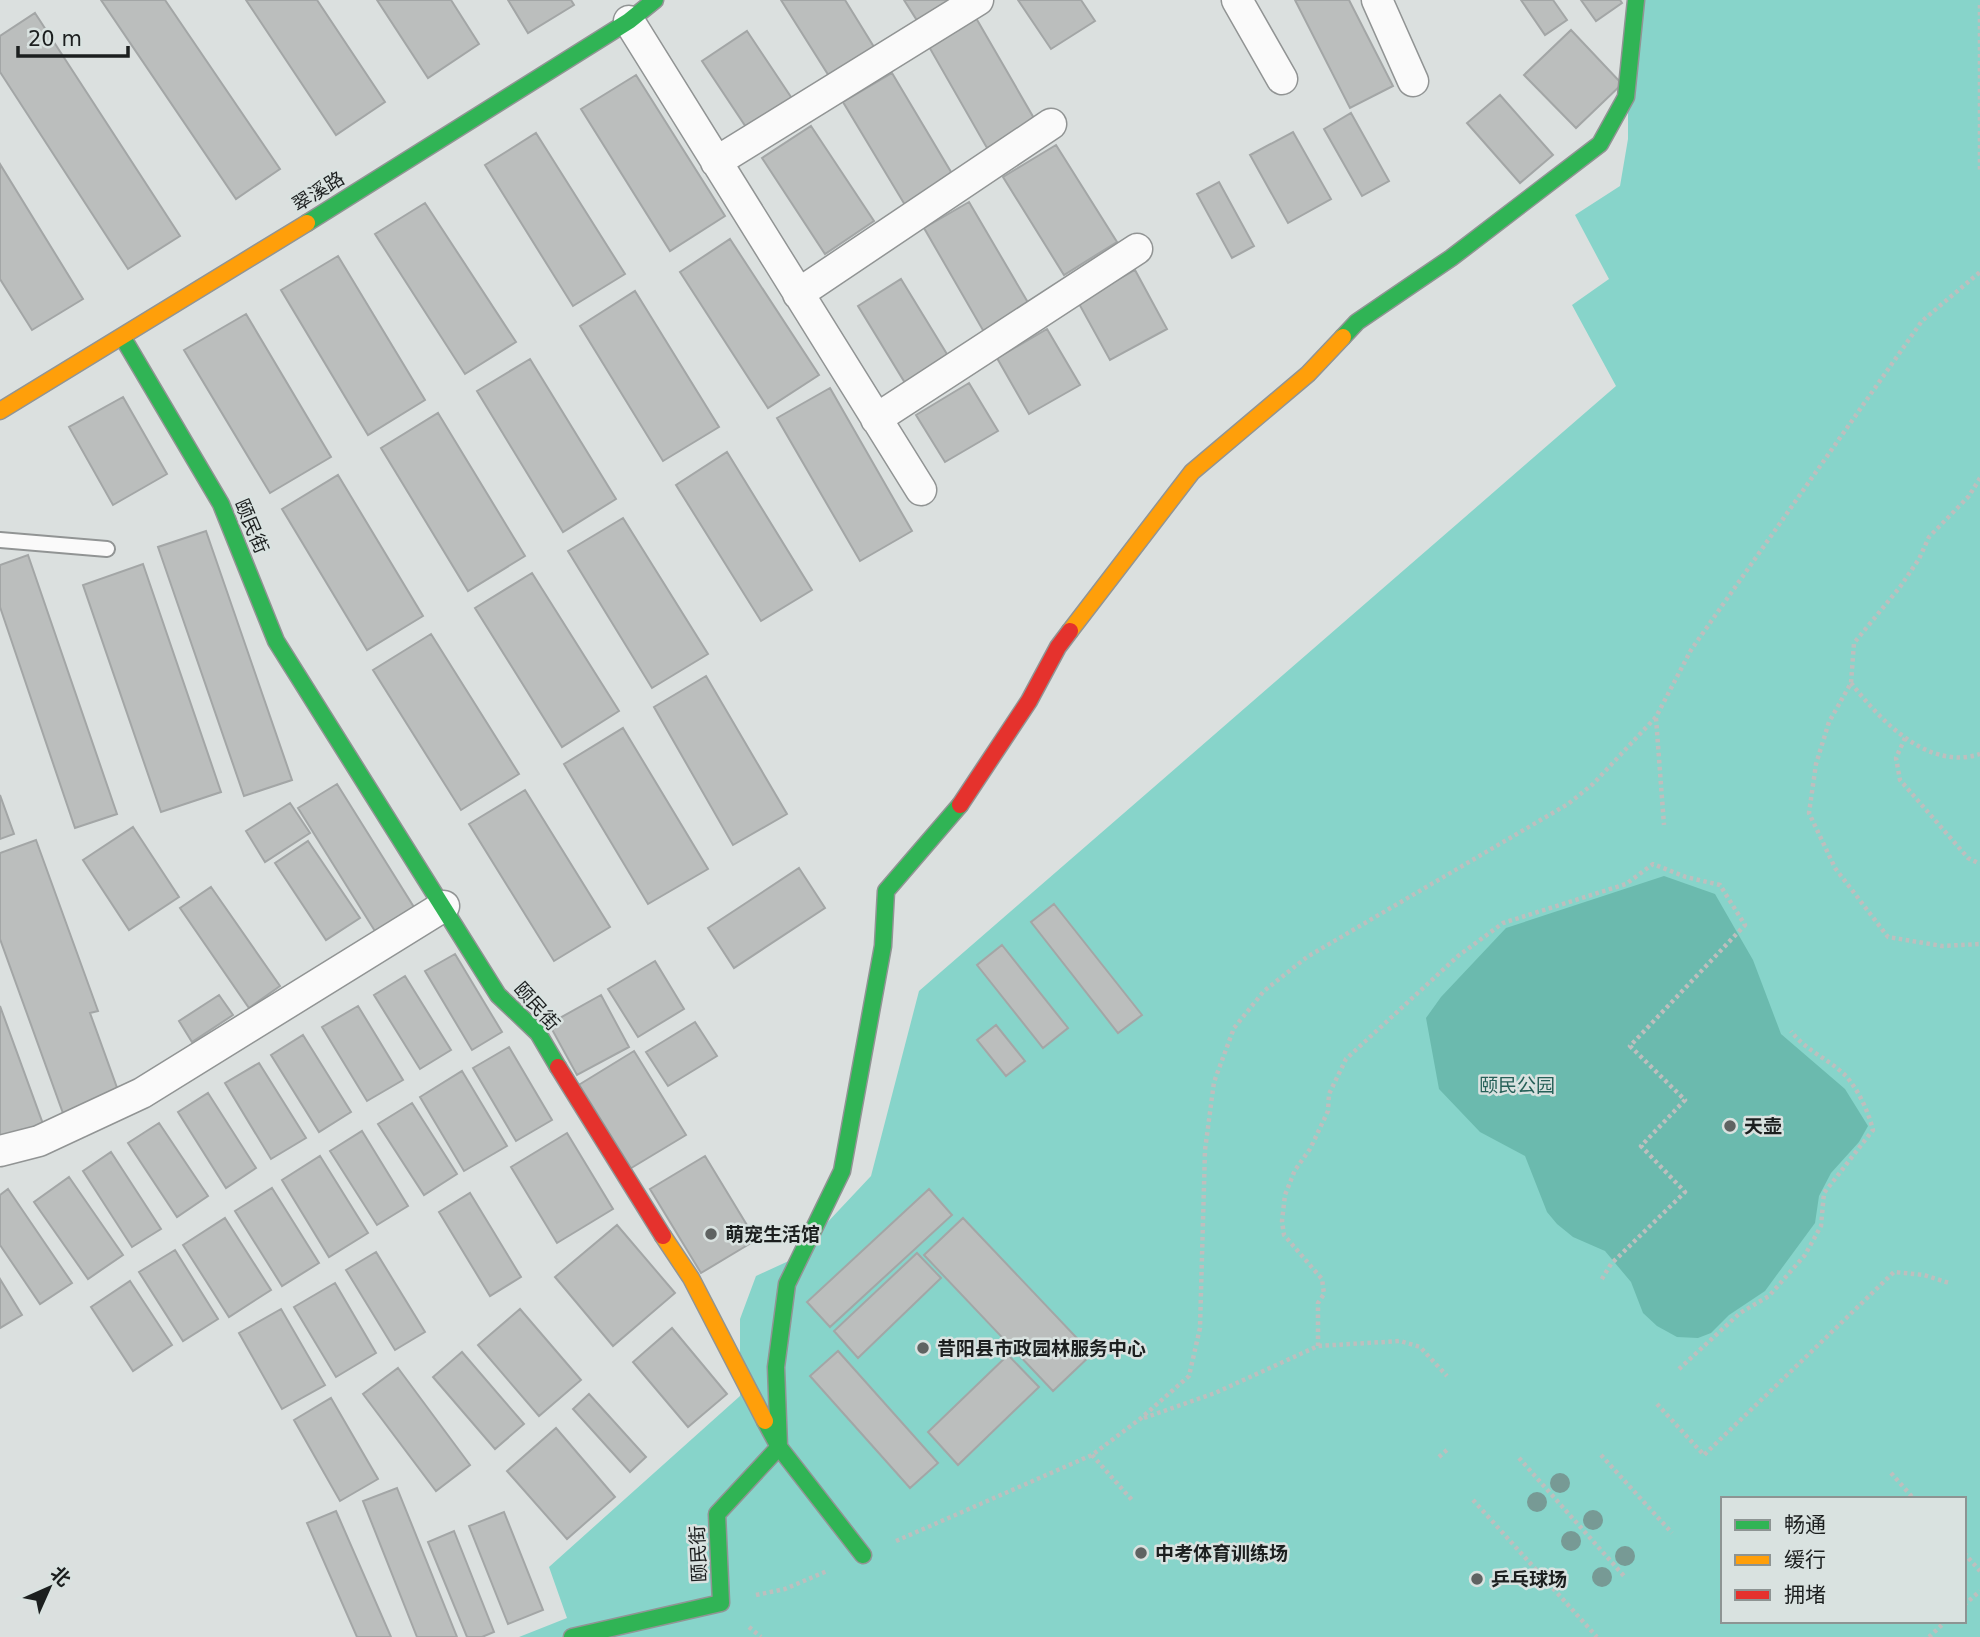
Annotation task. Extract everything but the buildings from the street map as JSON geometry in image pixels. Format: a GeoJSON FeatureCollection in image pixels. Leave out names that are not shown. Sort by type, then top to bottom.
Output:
{"type":"FeatureCollection","features":[{"type":"Feature","properties":{"kind":"street","name":"翠溪路"},"geometry":{"type":"LineString","coordinates":[[0,411],[123,338],[629,20],[655,0]]}},
{"type":"Feature","properties":{"kind":"street"},"geometry":{"type":"LineString","coordinates":[[716,162],[978,0]]}},
{"type":"Feature","properties":{"kind":"street"},"geometry":{"type":"LineString","coordinates":[[1237,0],[1282,79]]}},
{"type":"Feature","properties":{"kind":"street"},"geometry":{"type":"LineString","coordinates":[[1377,0],[1413,81]]}},
{"type":"Feature","properties":{"kind":"street"},"geometry":{"type":"LineString","coordinates":[[863,1555],[779,1447],[776,1367],[787,1284],[842,1171],[883,946],[886,891],[957,810],[1029,701],[1058,647],[1192,472],[1308,374],[1357,322],[1451,258],[1600,145],[1626,97],[1636,0]]}},
{"type":"Feature","properties":{"kind":"street"},"geometry":{"type":"LineString","coordinates":[[629,20],[920,490]]}},
{"type":"Feature","properties":{"kind":"street"},"geometry":{"type":"LineString","coordinates":[[798,294],[1051,124]]}},
{"type":"Feature","properties":{"kind":"street"},"geometry":{"type":"LineString","coordinates":[[876,419],[1137,248]]}},
{"type":"Feature","properties":{"kind":"street","name":"颐民街"},"geometry":{"type":"LineString","coordinates":[[123,338],[221,504],[276,640],[498,995],[538,1033],[624,1177],[691,1278],[779,1447],[717,1514],[721,1603],[572,1637]]}},
{"type":"Feature","properties":{"kind":"street"},"geometry":{"type":"LineString","coordinates":[[0,1151],[39,1141],[142,1093],[444,906]]}},
{"type":"Feature","properties":{"kind":"lane"},"geometry":{"type":"LineString","coordinates":[[0,540],[107,549]]}},
{"type":"Feature","properties":{"kind":"path"},"geometry":{"type":"LineString","coordinates":[[1980,5],[1980,170]]}},
{"type":"Feature","properties":{"kind":"path"},"geometry":{"type":"LineString","coordinates":[[721,1603],[785,1589],[1092,1455],[1140,1419],[1189,1376],[1200,1328],[1205,1150],[1214,1082],[1234,1028],[1264,991],[1307,957],[1567,804],[1593,784],[1656,716],[1691,650],[1922,321],[1980,272]]}},
{"type":"Feature","properties":{"kind":"path"},"geometry":{"type":"LineString","coordinates":[[1980,478],[1969,496],[1929,537],[1919,559],[1900,587],[1854,643],[1851,683],[1829,722],[1815,764],[1810,813],[1835,868],[1888,937],[1942,946],[1980,944]]}},
{"type":"Feature","properties":{"kind":"path"},"geometry":{"type":"LineString","coordinates":[[1851,683],[1876,715],[1905,738],[1931,752],[1962,760],[1980,754]]}},
{"type":"Feature","properties":{"kind":"path"},"geometry":{"type":"LineString","coordinates":[[1656,716],[1664,825]]}},
{"type":"Feature","properties":{"kind":"path"},"geometry":{"type":"LineString","coordinates":[[1905,738],[1896,758],[1900,780],[1968,858],[1980,864]]}},
{"type":"Feature","properties":{"kind":"path"},"geometry":{"type":"LineString","coordinates":[[1318,1346],[1318,1303],[1324,1294],[1322,1279],[1284,1235],[1282,1221],[1285,1195],[1295,1170],[1310,1149],[1328,1111],[1329,1094],[1346,1059],[1458,956],[1503,923],[1626,884],[1653,864],[1720,885],[1745,925],[1630,1046],[1685,1100],[1641,1146],[1685,1192],[1611,1264],[1600,1282]]}},
{"type":"Feature","properties":{"kind":"path"},"geometry":{"type":"LineString","coordinates":[[1679,1370],[1740,1313],[1769,1296],[1805,1255],[1821,1226],[1824,1193],[1873,1130],[1868,1110],[1846,1076],[1802,1045],[1791,1031]]}},
{"type":"Feature","properties":{"kind":"path"},"geometry":{"type":"LineString","coordinates":[[1657,1404],[1704,1455],[1894,1272],[1924,1275],[1949,1283]]}},
{"type":"Feature","properties":{"kind":"path"},"geometry":{"type":"LineString","coordinates":[[1140,1419],[1215,1393],[1318,1346],[1400,1341],[1420,1347],[1447,1376]]}},
{"type":"Feature","properties":{"kind":"path"},"geometry":{"type":"LineString","coordinates":[[1439,1457],[1448,1449]]}},
{"type":"Feature","properties":{"kind":"path"},"geometry":{"type":"LineString","coordinates":[[1092,1455],[1132,1500]]}},
{"type":"Feature","properties":{"kind":"path"},"geometry":{"type":"LineString","coordinates":[[1601,1455],[1672,1533]]}},
{"type":"Feature","properties":{"kind":"path"},"geometry":{"type":"LineString","coordinates":[[1519,1458],[1624,1576]]}},
{"type":"Feature","properties":{"kind":"path"},"geometry":{"type":"LineString","coordinates":[[1891,1473],[1912,1497]]}},
{"type":"Feature","properties":{"kind":"path"},"geometry":{"type":"LineString","coordinates":[[1473,1500],[1597,1637]]}},
{"type":"Feature","properties":{"kind":"path"},"geometry":{"type":"LineString","coordinates":[[1966,1555],[1980,1571]]}},
{"type":"Feature","properties":{"kind":"path"},"geometry":{"type":"LineString","coordinates":[[1966,1603],[1980,1591]]}},
{"type":"Feature","properties":{"kind":"path"},"geometry":{"type":"LineString","coordinates":[[1929,1637],[1944,1623]]}},
{"type":"Feature","properties":{"kind":"green space","name":"颐民公园"},"geometry":{"type":"Polygon","coordinates":[[[1628,0],[1980,0],[1980,1637],[519,1637],[567,1618],[549,1567],[740,1396],[740,1319],[756,1276],[793,1259],[871,1176],[919,991],[1616,386],[1572,305],[1609,279],[1575,215],[1620,186],[1628,139],[1628,0]]]}},
{"type":"Feature","properties":{"kind":"shaded area"},"geometry":{"type":"Polygon","coordinates":[[[1664,876],[1715,894],[1753,960],[1781,1034],[1845,1089],[1868,1126],[1859,1142],[1831,1173],[1819,1196],[1815,1223],[1765,1291],[1729,1315],[1711,1333],[1698,1338],[1677,1337],[1657,1326],[1643,1313],[1631,1282],[1605,1251],[1573,1237],[1547,1212],[1525,1156],[1480,1132],[1439,1089],[1426,1018],[1441,997],[1506,928],[1664,876]]]}},
{"type":"Feature","properties":{"kind":"traffic: fast"},"geometry":{"type":"LineString","coordinates":[[307,223],[629,21],[655,0]]}},
{"type":"Feature","properties":{"kind":"traffic: fast"},"geometry":{"type":"LineString","coordinates":[[1343,337],[1357,322],[1451,258],[1600,144],[1626,97],[1636,0]]}},
{"type":"Feature","properties":{"kind":"traffic: fast"},"geometry":{"type":"LineString","coordinates":[[123,338],[221,504],[276,641],[498,995],[538,1033],[558,1067]]}},
{"type":"Feature","properties":{"kind":"traffic: fast"},"geometry":{"type":"LineString","coordinates":[[863,1555],[779,1447],[776,1367],[787,1284],[842,1171],[883,946],[886,891],[960,805]]}},
{"type":"Feature","properties":{"kind":"traffic: fast"},"geometry":{"type":"LineString","coordinates":[[572,1637],[721,1603],[717,1514],[779,1447],[765,1421]]}},
{"type":"Feature","properties":{"kind":"traffic: slow"},"geometry":{"type":"LineString","coordinates":[[0,411],[307,223]]}},
{"type":"Feature","properties":{"kind":"traffic: slow"},"geometry":{"type":"LineString","coordinates":[[1070,631],[1192,472],[1308,374],[1343,337]]}},
{"type":"Feature","properties":{"kind":"traffic: slow"},"geometry":{"type":"LineString","coordinates":[[663,1236],[691,1278],[765,1421]]}},
{"type":"Feature","properties":{"kind":"traffic: jam"},"geometry":{"type":"LineString","coordinates":[[960,805],[1029,701],[1058,647],[1070,631]]}},
{"type":"Feature","properties":{"kind":"traffic: jam"},"geometry":{"type":"LineString","coordinates":[[558,1067],[663,1236]]}},
{"type":"Feature","properties":{"kind":"place","name":"天壶"},"geometry":{"type":"Point","coordinates":[1730,1126]}},
{"type":"Feature","properties":{"kind":"place","name":"萌宠生活馆"},"geometry":{"type":"Point","coordinates":[711,1234]}},
{"type":"Feature","properties":{"kind":"place","name":"昔阳县市政园林服务中心"},"geometry":{"type":"Point","coordinates":[923,1348]}},
{"type":"Feature","properties":{"kind":"place","name":"中考体育训练场"},"geometry":{"type":"Point","coordinates":[1141,1553]}},
{"type":"Feature","properties":{"kind":"place","name":"乒乓球场"},"geometry":{"type":"Point","coordinates":[1477,1579]}}]}
